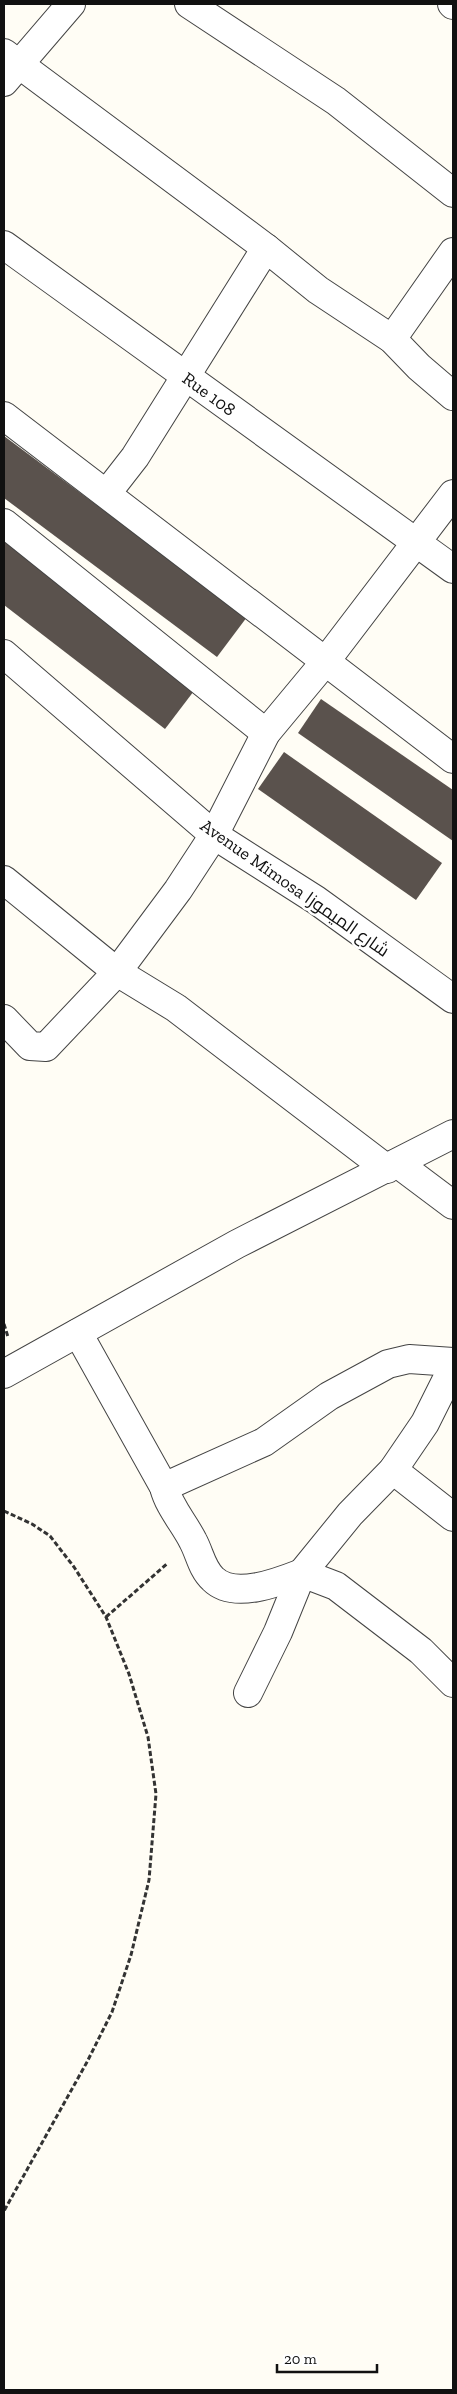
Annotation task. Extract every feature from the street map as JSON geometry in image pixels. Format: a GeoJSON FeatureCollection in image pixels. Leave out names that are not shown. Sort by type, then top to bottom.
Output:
{"type":"FeatureCollection","features":[{"type":"Feature","properties":{"kind":"street"},"geometry":{"type":"LineString","coordinates":[[71,4],[9,66],[266,248],[318,290],[392,339],[453,396]]}},
{"type":"Feature","properties":{"kind":"street"},"geometry":{"type":"LineString","coordinates":[[189,4],[336,101],[453,193]]}},
{"type":"Feature","properties":{"kind":"street","name":"Rue 108"},"geometry":{"type":"LineString","coordinates":[[4,245],[415,543],[453,568]]}},
{"type":"Feature","properties":{"kind":"street"},"geometry":{"type":"LineString","coordinates":[[107,493],[135,457],[184,376],[266,248]]}},
{"type":"Feature","properties":{"kind":"street"},"geometry":{"type":"LineString","coordinates":[[392,339],[453,252]]}},
{"type":"Feature","properties":{"kind":"street"},"geometry":{"type":"LineString","coordinates":[[4,416],[107,493],[324,662],[453,758]]}},
{"type":"Feature","properties":{"kind":"street"},"geometry":{"type":"LineString","coordinates":[[4,1019],[30,1046],[46,1047],[117,972],[178,890],[214,835],[266,733],[324,662],[453,494]]}},
{"type":"Feature","properties":{"kind":"street"},"geometry":{"type":"LineString","coordinates":[[4,523],[266,733]]}},
{"type":"Feature","properties":{"kind":"street","name":"Avenue Mimosa شارع الميموزا"},"geometry":{"type":"LineString","coordinates":[[4,654],[214,835],[316,900],[453,999]]}},
{"type":"Feature","properties":{"kind":"street"},"geometry":{"type":"LineString","coordinates":[[4,880],[117,972],[176,1008],[392,1166],[453,1205]]}},
{"type":"Feature","properties":{"kind":"street"},"geometry":{"type":"LineString","coordinates":[[4,1374],[237,1244],[453,1134]]}},
{"type":"Feature","properties":{"kind":"street"},"geometry":{"type":"LineString","coordinates":[[78,1332],[213,1580],[230,1587],[269,1586],[302,1573],[336,1586],[421,1651],[453,1683]]}},
{"type":"Feature","properties":{"kind":"street"},"geometry":{"type":"LineString","coordinates":[[164,1487],[264,1442],[329,1396],[388,1364],[409,1359],[453,1362]]}},
{"type":"Feature","properties":{"kind":"street"},"geometry":{"type":"LineString","coordinates":[[248,1693],[278,1632],[302,1573],[350,1514],[393,1470],[425,1423],[453,1367]]}},
{"type":"Feature","properties":{"kind":"street"},"geometry":{"type":"LineString","coordinates":[[393,1470],[453,1517]]}},
{"type":"Feature","properties":{"kind":"path"},"geometry":{"type":"LineString","coordinates":[[4,1511],[32,1524],[50,1536],[74,1567],[106,1617],[129,1674],[148,1737],[156,1794],[149,1880],[130,1956],[112,2012],[87,2062],[4,2211]]}},
{"type":"Feature","properties":{"kind":"path"},"geometry":{"type":"LineString","coordinates":[[106,1617],[193,1541]]}},
{"type":"Feature","properties":{"kind":"building"},"geometry":{"type":"Polygon","coordinates":[[[4,436],[247,617],[217,657],[4,498],[4,436]]]}},
{"type":"Feature","properties":{"kind":"building"},"geometry":{"type":"Polygon","coordinates":[[[4,532],[200,683],[165,729],[4,605],[4,532]]]}},
{"type":"Feature","properties":{"kind":"building"},"geometry":{"type":"Polygon","coordinates":[[[321,699],[453,790],[453,841],[298,733],[321,699]]]}},
{"type":"Feature","properties":{"kind":"building"},"geometry":{"type":"Polygon","coordinates":[[[284,752],[442,863],[416,900],[258,789],[284,752]]]}}]}
